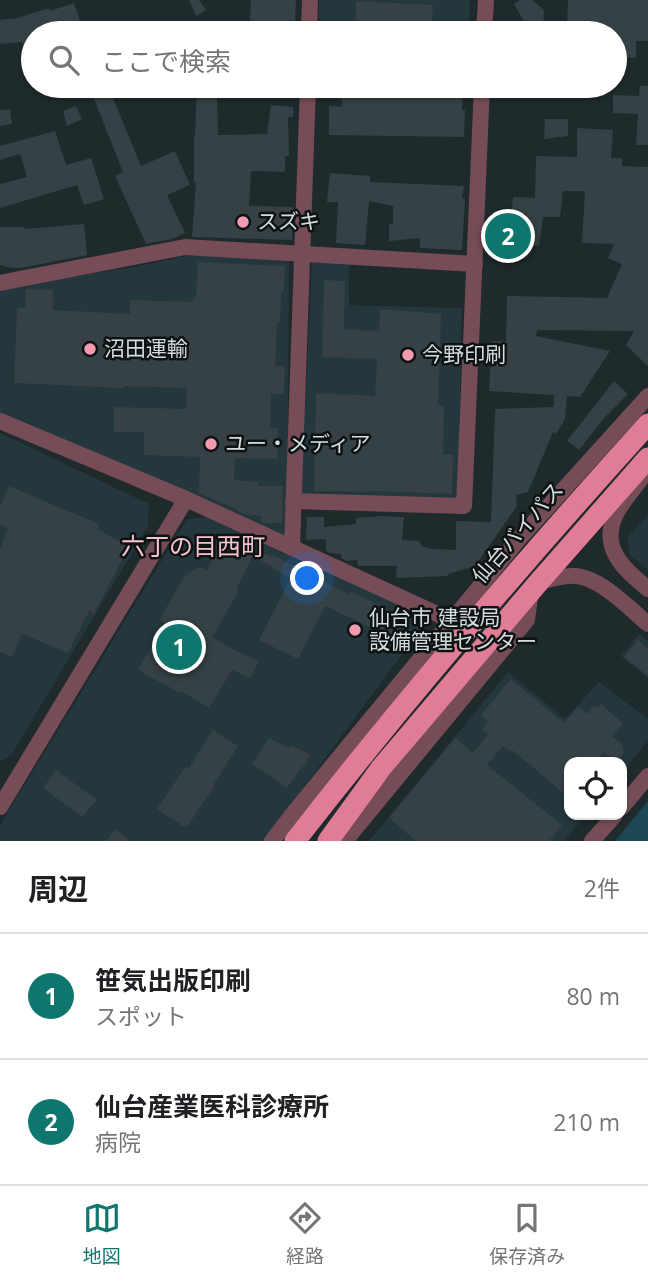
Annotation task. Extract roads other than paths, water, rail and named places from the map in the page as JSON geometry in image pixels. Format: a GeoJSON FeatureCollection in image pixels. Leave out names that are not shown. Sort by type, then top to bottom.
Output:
{"type":"FeatureCollection","features":[{"type":"Feature","properties":{"kind":"highway","name":"仙台バイパス"},"geometry":{"type":"LineString","coordinates":[[295,841],[459,625],[648,424]]}},
{"type":"Feature","properties":{"kind":"highway"},"geometry":{"type":"LineString","coordinates":[[328,841],[381,768],[648,458]]}},
{"type":"Feature","properties":{"kind":"street"},"geometry":{"type":"LineString","coordinates":[[309,21],[310,0]]}},
{"type":"Feature","properties":{"kind":"street"},"geometry":{"type":"LineString","coordinates":[[485,21],[486,0]]}},
{"type":"Feature","properties":{"kind":"street"},"geometry":{"type":"LineString","coordinates":[[292,548],[307,98]]}},
{"type":"Feature","properties":{"kind":"street"},"geometry":{"type":"LineString","coordinates":[[293,501],[464,506],[481,98]]}},
{"type":"Feature","properties":{"kind":"street"},"geometry":{"type":"LineString","coordinates":[[0,283],[185,247],[474,264]]}},
{"type":"Feature","properties":{"kind":"street"},"geometry":{"type":"LineString","coordinates":[[272,841],[459,625],[518,540],[648,396]]}},
{"type":"Feature","properties":{"kind":"street"},"geometry":{"type":"LineString","coordinates":[[0,421],[186,499],[459,625]]}},
{"type":"Feature","properties":{"kind":"street"},"geometry":{"type":"LineString","coordinates":[[648,468],[616,515],[610,541],[617,561],[648,589]]}},
{"type":"Feature","properties":{"kind":"street"},"geometry":{"type":"LineString","coordinates":[[0,807],[7,778],[186,499]]}},
{"type":"Feature","properties":{"kind":"street"},"geometry":{"type":"LineString","coordinates":[[345,841],[527,620],[535,587],[561,576],[577,576],[594,582],[648,624]]}},
{"type":"Feature","properties":{"kind":"street"},"geometry":{"type":"LineString","coordinates":[[627,801],[648,776]]}},
{"type":"Feature","properties":{"kind":"street"},"geometry":{"type":"LineString","coordinates":[[592,841],[611,820]]}},
{"type":"Feature","properties":{"kind":"place","name":"スズキ"},"geometry":{"type":"Point","coordinates":[243,222]}},
{"type":"Feature","properties":{"kind":"place","name":"仙台産業医科診療所"},"geometry":{"type":"Point","coordinates":[508,236]}},
{"type":"Feature","properties":{"kind":"place","name":"沼田運輸"},"geometry":{"type":"Point","coordinates":[90,349]}},
{"type":"Feature","properties":{"kind":"place","name":"今野印刷"},"geometry":{"type":"Point","coordinates":[408,355]}},
{"type":"Feature","properties":{"kind":"place","name":"ユー・メディア"},"geometry":{"type":"Point","coordinates":[211,444]}},
{"type":"Feature","properties":{"kind":"place","name":"仙台市 建設局 設備管理センター"},"geometry":{"type":"Point","coordinates":[355,630]}},
{"type":"Feature","properties":{"kind":"place","name":"笹気出版印刷"},"geometry":{"type":"Point","coordinates":[179,647]}},
{"type":"Feature","properties":{"kind":"district","name":"六丁の目西町"},"geometry":{"type":"Point","coordinates":[193,547]}}]}
